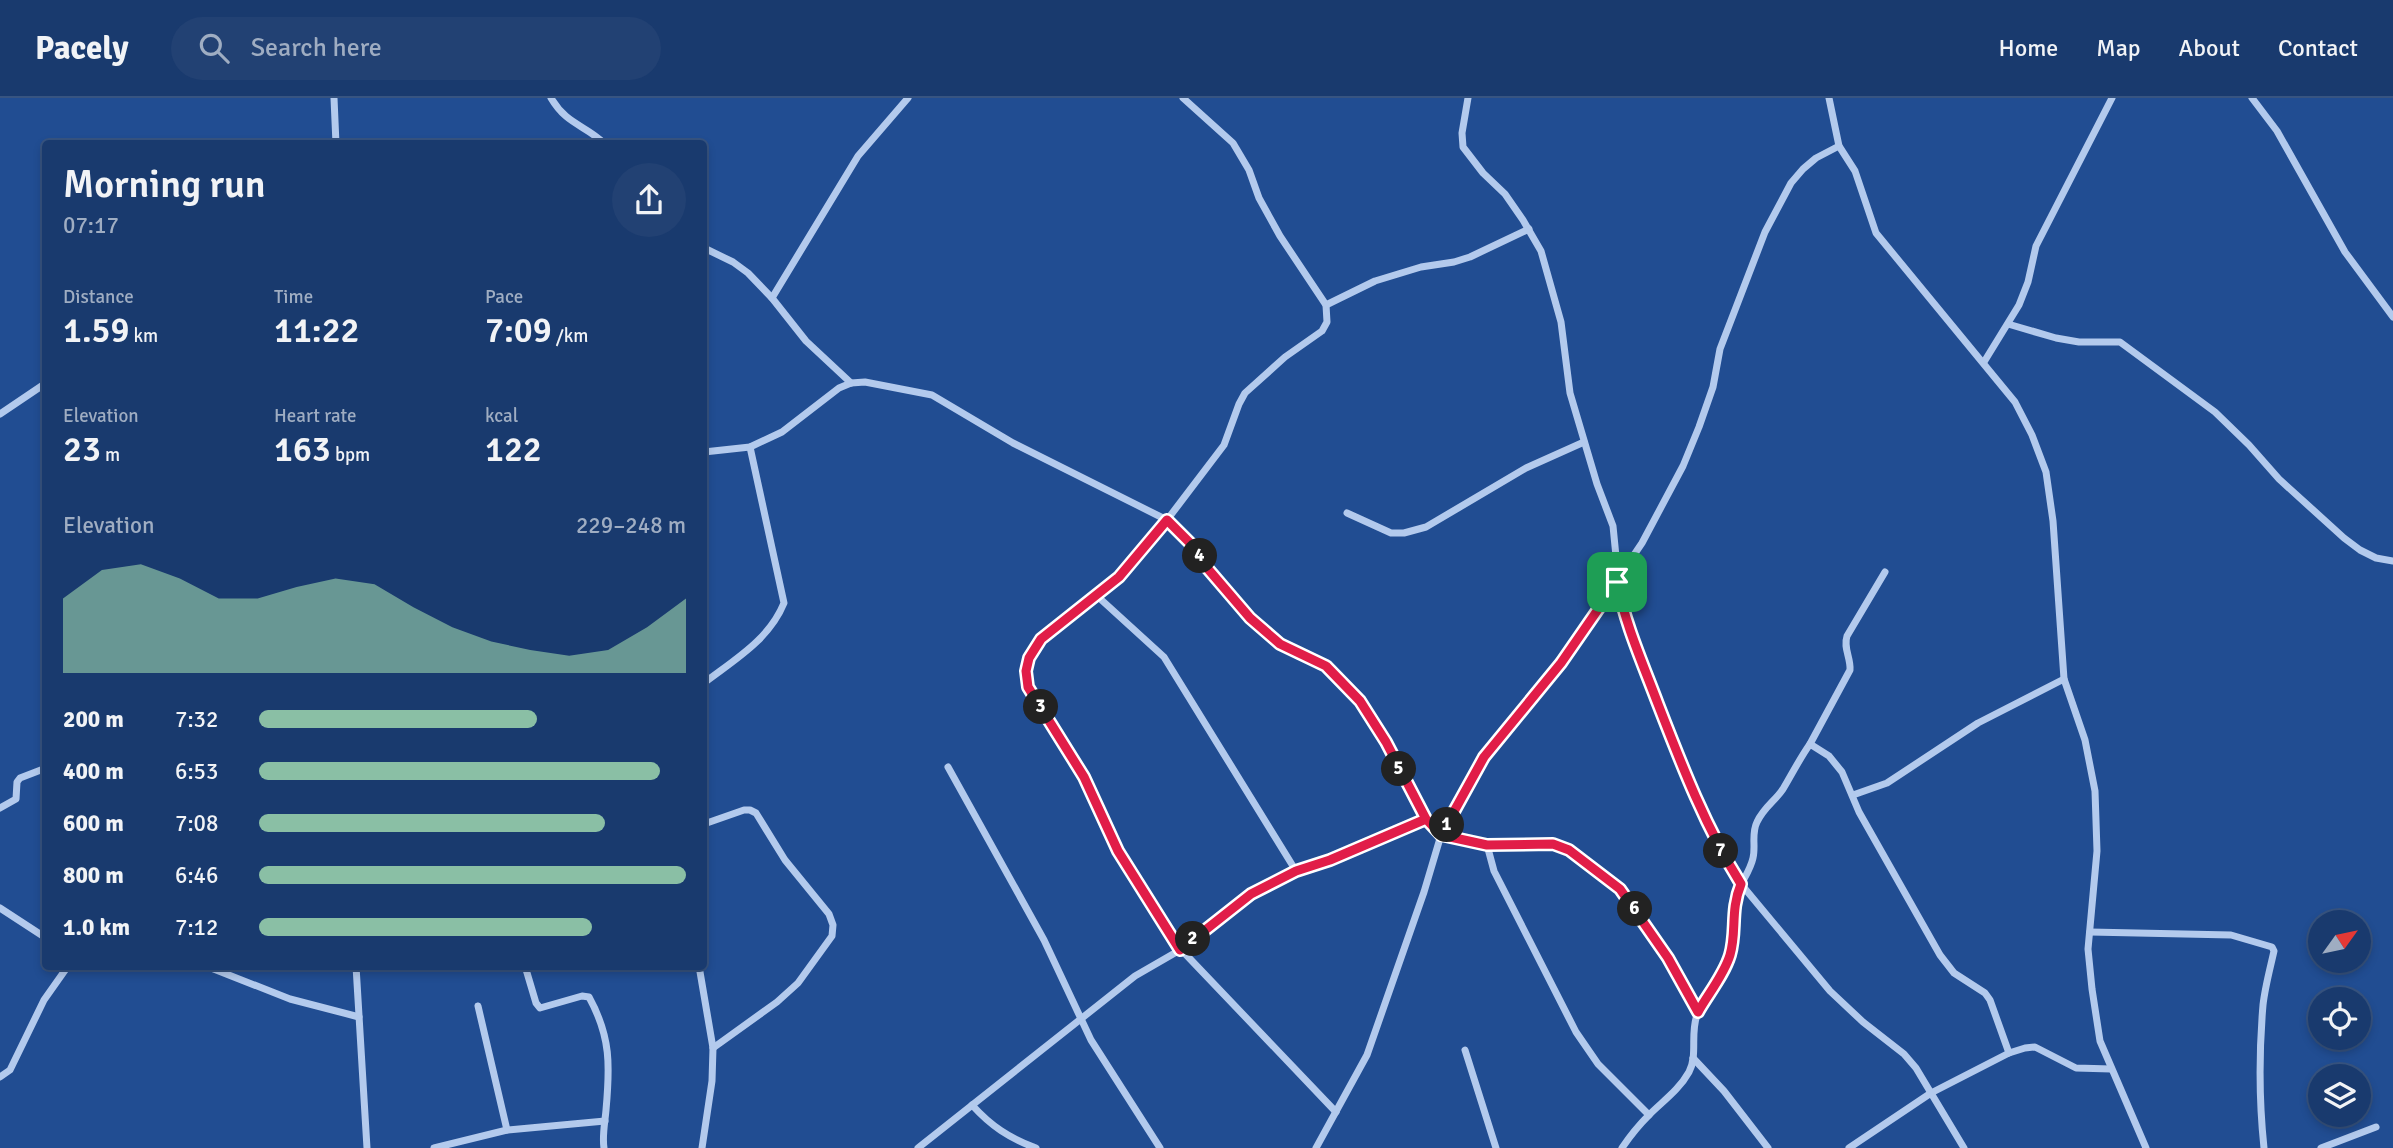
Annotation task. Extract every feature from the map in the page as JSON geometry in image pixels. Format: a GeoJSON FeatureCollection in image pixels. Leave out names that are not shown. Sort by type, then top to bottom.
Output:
{"type":"FeatureCollection","features":[{"type":"Feature","properties":{"kind":"street"},"geometry":{"type":"LineString","coordinates":[[334,98],[336,140]]}},
{"type":"Feature","properties":{"kind":"street"},"geometry":{"type":"LineString","coordinates":[[551,98],[566,119],[583,127],[600,140]]}},
{"type":"Feature","properties":{"kind":"street"},"geometry":{"type":"LineString","coordinates":[[772,298],[858,156],[908,98]]}},
{"type":"Feature","properties":{"kind":"street"},"geometry":{"type":"LineString","coordinates":[[1183,98],[1233,143],[1249,170],[1259,198],[1280,236],[1326,305],[1327,322],[1322,331],[1285,357],[1245,393],[1238,404],[1224,445],[1119,577],[1041,639],[1029,658],[1026,671],[1028,687],[1084,777],[1118,851],[1180,950],[1336,1112]]}},
{"type":"Feature","properties":{"kind":"street"},"geometry":{"type":"LineString","coordinates":[[1468,98],[1462,133],[1463,147],[1483,173],[1505,194],[1541,251],[1561,322],[1570,393],[1613,526],[1617,582],[1634,640],[1712,834],[1741,884],[1830,991],[1903,1054],[1916,1069],[1964,1148]]}},
{"type":"Feature","properties":{"kind":"street"},"geometry":{"type":"LineString","coordinates":[[1829,98],[1839,146],[1855,172],[1876,233],[2014,402],[2032,435],[2046,472],[2053,521],[2064,679],[2085,740],[2095,791],[2097,851],[2088,949],[2092,989],[2100,1041],[2146,1148]]}},
{"type":"Feature","properties":{"kind":"street"},"geometry":{"type":"LineString","coordinates":[[1984,362],[2008,324],[2028,282],[2036,246],[2112,98]]}},
{"type":"Feature","properties":{"kind":"street"},"geometry":{"type":"LineString","coordinates":[[2252,98],[2277,131],[2346,251],[2393,317]]}},
{"type":"Feature","properties":{"kind":"street"},"geometry":{"type":"LineString","coordinates":[[1316,1148],[1367,1055],[1441,835],[1484,757],[1561,663],[1617,582],[1661,509],[1699,427],[1713,387],[1720,349],[1765,232],[1791,183],[1802,169],[1839,146]]}},
{"type":"Feature","properties":{"kind":"street"},"geometry":{"type":"LineString","coordinates":[[1326,305],[1375,281],[1421,267],[1471,257],[1529,229]]}},
{"type":"Feature","properties":{"kind":"street"},"geometry":{"type":"LineString","coordinates":[[707,249],[748,273],[806,341],[851,383]]}},
{"type":"Feature","properties":{"kind":"street"},"geometry":{"type":"LineString","coordinates":[[2008,324],[2079,342],[2120,342],[2215,412],[2279,479],[2344,538],[2368,554],[2393,561]]}},
{"type":"Feature","properties":{"kind":"street"},"geometry":{"type":"LineString","coordinates":[[707,452],[750,447],[782,432],[839,388],[851,383],[865,382],[932,395],[1013,443],[1167,520],[1192,545],[1208,569],[1250,618],[1280,644],[1326,666],[1360,701],[1386,742],[1426,819],[1441,835],[1487,845],[1553,844],[1569,850],[1601,872],[1620,889],[1634,908],[1668,958],[1698,1012]]}},
{"type":"Feature","properties":{"kind":"street"},"geometry":{"type":"LineString","coordinates":[[0,414],[42,386]]}},
{"type":"Feature","properties":{"kind":"street"},"geometry":{"type":"LineString","coordinates":[[1347,513],[1391,533],[1404,533],[1426,527],[1526,468],[1584,442]]}},
{"type":"Feature","properties":{"kind":"street"},"geometry":{"type":"LineString","coordinates":[[707,681],[762,637],[777,620],[784,603],[750,447]]}},
{"type":"Feature","properties":{"kind":"street"},"geometry":{"type":"LineString","coordinates":[[1622,1148],[1690,1071],[1698,1012],[1727,963],[1731,951],[1733,910],[1741,884],[1752,863],[1755,824],[1768,803],[1783,789],[1850,670],[1851,660],[1845,643],[1847,636],[1885,572]]}},
{"type":"Feature","properties":{"kind":"street"},"geometry":{"type":"LineString","coordinates":[[1096,596],[1164,657],[1296,871]]}},
{"type":"Feature","properties":{"kind":"street"},"geometry":{"type":"LineString","coordinates":[[1853,794],[1887,783],[1978,723],[2064,679]]}},
{"type":"Feature","properties":{"kind":"street"},"geometry":{"type":"LineString","coordinates":[[1810,744],[1829,756],[1842,772],[1859,812],[1940,955],[1954,973],[1985,993],[1990,1000],[2009,1053]]}},
{"type":"Feature","properties":{"kind":"street"},"geometry":{"type":"LineString","coordinates":[[948,767],[1044,940],[1091,1040],[1160,1148]]}},
{"type":"Feature","properties":{"kind":"street"},"geometry":{"type":"LineString","coordinates":[[0,807],[16,799],[20,778],[42,770]]}},
{"type":"Feature","properties":{"kind":"street"},"geometry":{"type":"LineString","coordinates":[[707,823],[744,810],[756,813],[785,860],[829,914],[833,925],[832,936],[798,983],[752,1022],[713,1048]]}},
{"type":"Feature","properties":{"kind":"street"},"geometry":{"type":"LineString","coordinates":[[918,1148],[1135,976],[1180,950],[1251,894],[1296,871],[1330,860],[1426,819]]}},
{"type":"Feature","properties":{"kind":"street"},"geometry":{"type":"LineString","coordinates":[[1487,845],[1494,871],[1576,1032],[1598,1064],[1649,1115]]}},
{"type":"Feature","properties":{"kind":"street"},"geometry":{"type":"LineString","coordinates":[[0,908],[42,935]]}},
{"type":"Feature","properties":{"kind":"street"},"geometry":{"type":"LineString","coordinates":[[2090,932],[2231,935],[2272,947],[2274,951],[2263,1003],[2260,1109],[2264,1148]]}},
{"type":"Feature","properties":{"kind":"street"},"geometry":{"type":"LineString","coordinates":[[0,1077],[10,1070],[44,1000],[65,970]]}},
{"type":"Feature","properties":{"kind":"street"},"geometry":{"type":"LineString","coordinates":[[216,970],[290,999],[359,1017]]}},
{"type":"Feature","properties":{"kind":"street"},"geometry":{"type":"LineString","coordinates":[[356,970],[367,1148]]}},
{"type":"Feature","properties":{"kind":"street"},"geometry":{"type":"LineString","coordinates":[[525,970],[540,1008],[582,996],[589,997],[602,1023],[608,1043],[610,1075],[604,1148]]}},
{"type":"Feature","properties":{"kind":"street"},"geometry":{"type":"LineString","coordinates":[[700,970],[713,1048],[712,1081],[702,1148]]}},
{"type":"Feature","properties":{"kind":"street"},"geometry":{"type":"LineString","coordinates":[[478,1006],[507,1130]]}},
{"type":"Feature","properties":{"kind":"street"},"geometry":{"type":"LineString","coordinates":[[1849,1148],[1931,1093],[2009,1053],[2035,1047],[2076,1068],[2111,1069]]}},
{"type":"Feature","properties":{"kind":"street"},"geometry":{"type":"LineString","coordinates":[[1465,1050],[1496,1148]]}},
{"type":"Feature","properties":{"kind":"street"},"geometry":{"type":"LineString","coordinates":[[1693,1058],[1724,1091],[1768,1148]]}},
{"type":"Feature","properties":{"kind":"street"},"geometry":{"type":"LineString","coordinates":[[972,1105],[989,1124],[1036,1148]]}},
{"type":"Feature","properties":{"kind":"street"},"geometry":{"type":"LineString","coordinates":[[434,1148],[507,1130],[605,1121]]}},
{"type":"Feature","properties":{"kind":"street"},"geometry":{"type":"LineString","coordinates":[[2321,1148],[2376,1127]]}},
{"type":"Feature","properties":{"kind":"route"},"geometry":{"type":"LineString","coordinates":[[1617,582],[1561,663],[1484,757],[1441,835],[1426,819],[1330,860],[1296,871],[1251,894],[1180,950],[1118,851],[1084,777],[1028,687],[1026,671],[1029,658],[1041,639],[1119,577],[1167,520],[1192,545],[1208,569],[1250,618],[1280,644],[1326,666],[1360,701],[1386,742],[1426,819],[1441,835],[1487,845],[1553,844],[1569,850],[1601,872],[1620,889],[1634,908],[1668,958],[1698,1012],[1727,963],[1731,951],[1733,910],[1741,884],[1712,834],[1681,761],[1634,640],[1617,582]]}}]}
